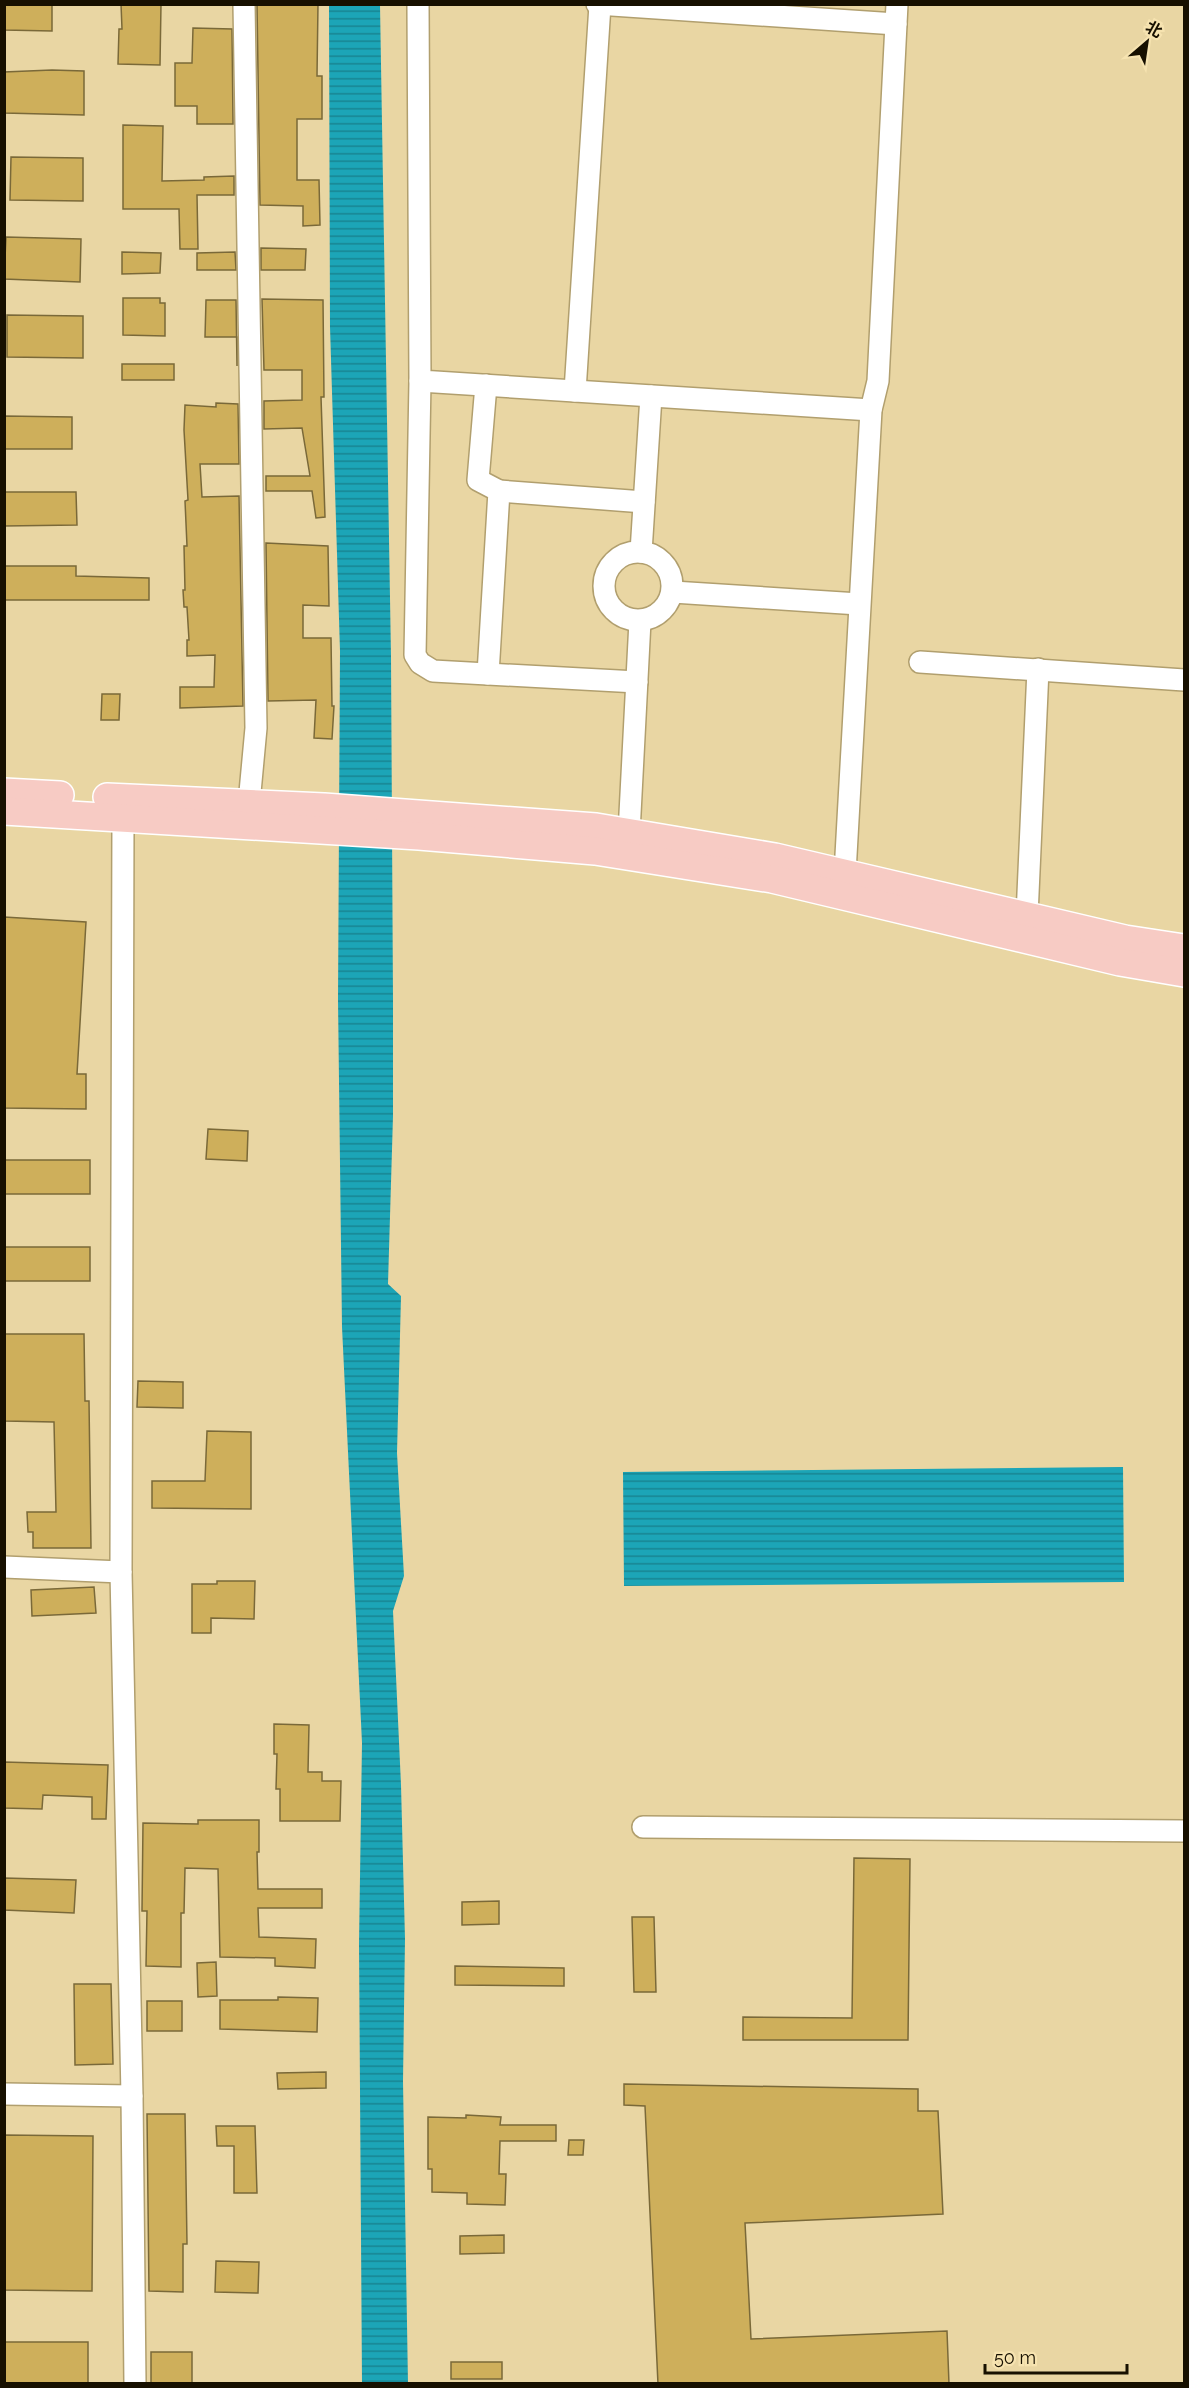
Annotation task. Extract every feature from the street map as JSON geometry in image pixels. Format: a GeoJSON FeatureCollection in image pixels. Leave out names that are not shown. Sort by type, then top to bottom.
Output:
{"type":"FeatureCollection","features":[{"type":"Feature","properties":{"kind":"main road"},"geometry":{"type":"LineString","coordinates":[[4,792],[249,803],[324,819]]}},
{"type":"Feature","properties":{"kind":"main road"},"geometry":{"type":"LineString","coordinates":[[4,811],[596,827],[626,844],[1120,962],[1185,974]]}},
{"type":"Feature","properties":{"kind":"main road"},"geometry":{"type":"LineString","coordinates":[[626,844],[775,857],[1125,939],[1185,948]]}},
{"type":"Feature","properties":{"kind":"street"},"geometry":{"type":"LineString","coordinates":[[244,4],[256,728],[249,803]]}},
{"type":"Feature","properties":{"kind":"street"},"geometry":{"type":"LineString","coordinates":[[418,4],[420,381],[415,654],[420,663],[433,671],[637,682]]}},
{"type":"Feature","properties":{"kind":"street"},"geometry":{"type":"LineString","coordinates":[[575,391],[598,5],[897,14],[878,381],[871,410],[845,873]]}},
{"type":"Feature","properties":{"kind":"street"},"geometry":{"type":"LineString","coordinates":[[420,381],[871,410]]}},
{"type":"Feature","properties":{"kind":"street"},"geometry":{"type":"LineString","coordinates":[[486,385],[478,480],[499,492],[644,502]]}},
{"type":"Feature","properties":{"kind":"street"},"geometry":{"type":"LineString","coordinates":[[641,552],[651,396]]}},
{"type":"Feature","properties":{"kind":"street"},"geometry":{"type":"LineString","coordinates":[[488,674],[499,492]]}},
{"type":"Feature","properties":{"kind":"street"},"geometry":{"type":"LineString","coordinates":[[641,552],[655,556],[666,565],[672,577],[673,592],[668,605],[658,615],[640,621],[630,620],[617,613],[608,602],[604,588],[605,577],[610,566],[618,558],[629,553],[641,552]]}},
{"type":"Feature","properties":{"kind":"street"},"geometry":{"type":"LineString","coordinates":[[673,592],[859,604]]}},
{"type":"Feature","properties":{"kind":"street"},"geometry":{"type":"LineString","coordinates":[[626,844],[640,621]]}},
{"type":"Feature","properties":{"kind":"street"},"geometry":{"type":"LineString","coordinates":[[920,662],[1185,680]]}},
{"type":"Feature","properties":{"kind":"street"},"geometry":{"type":"LineString","coordinates":[[1027,915],[1038,669]]}},
{"type":"Feature","properties":{"kind":"street"},"geometry":{"type":"LineString","coordinates":[[123,816],[121,1572],[132,2096],[135,2384]]}},
{"type":"Feature","properties":{"kind":"street"},"geometry":{"type":"LineString","coordinates":[[4,1567],[121,1572]]}},
{"type":"Feature","properties":{"kind":"street"},"geometry":{"type":"LineString","coordinates":[[643,1827],[1185,1831]]}},
{"type":"Feature","properties":{"kind":"street"},"geometry":{"type":"LineString","coordinates":[[4,2094],[132,2096]]}},
{"type":"Feature","properties":{"kind":"water"},"geometry":{"type":"Polygon","coordinates":[[[329,5],[380,5],[391,657],[393,1116],[388,1284],[401,1296],[397,1453],[404,1576],[393,1611],[405,1939],[403,2081],[408,2384],[362,2383],[359,1944],[362,1743],[342,1327],[338,999],[340,651],[330,327],[329,5]]]}},
{"type":"Feature","properties":{"kind":"water"},"geometry":{"type":"Polygon","coordinates":[[[1123,1467],[1124,1582],[624,1586],[623,1472],[1123,1467]]]}},
{"type":"Feature","properties":{"kind":"building"},"geometry":{"type":"Polygon","coordinates":[[[4,4],[52,4],[52,31],[4,30],[4,4]]]}},
{"type":"Feature","properties":{"kind":"building"},"geometry":{"type":"Polygon","coordinates":[[[121,4],[161,4],[160,65],[118,64],[119,29],[122,29],[121,4]]]}},
{"type":"Feature","properties":{"kind":"building"},"geometry":{"type":"Polygon","coordinates":[[[257,4],[318,4],[317,76],[322,76],[322,119],[297,119],[297,180],[319,180],[320,225],[303,226],[303,206],[260,205],[257,4]]]}},
{"type":"Feature","properties":{"kind":"building"},"geometry":{"type":"Polygon","coordinates":[[[193,28],[232,29],[233,124],[197,124],[197,106],[175,106],[175,63],[192,63],[193,28]]]}},
{"type":"Feature","properties":{"kind":"building"},"geometry":{"type":"Polygon","coordinates":[[[84,71],[84,115],[4,113],[4,72],[84,71]]]}},
{"type":"Feature","properties":{"kind":"building"},"geometry":{"type":"Polygon","coordinates":[[[123,125],[163,126],[162,181],[204,180],[204,177],[234,176],[234,195],[197,195],[198,249],[180,249],[179,209],[123,209],[123,125]]]}},
{"type":"Feature","properties":{"kind":"building"},"geometry":{"type":"Polygon","coordinates":[[[11,157],[83,158],[83,201],[10,200],[11,157]]]}},
{"type":"Feature","properties":{"kind":"building"},"geometry":{"type":"Polygon","coordinates":[[[6,237],[81,239],[80,282],[4,279],[6,237]]]}},
{"type":"Feature","properties":{"kind":"building"},"geometry":{"type":"Polygon","coordinates":[[[261,248],[306,249],[305,270],[261,270],[261,248]]]}},
{"type":"Feature","properties":{"kind":"building"},"geometry":{"type":"Polygon","coordinates":[[[122,252],[161,253],[160,273],[122,274],[122,252]]]}},
{"type":"Feature","properties":{"kind":"building"},"geometry":{"type":"Polygon","coordinates":[[[235,252],[236,270],[197,270],[197,253],[235,252]]]}},
{"type":"Feature","properties":{"kind":"building"},"geometry":{"type":"Polygon","coordinates":[[[123,298],[160,298],[160,303],[165,303],[165,336],[123,335],[123,298]]]}},
{"type":"Feature","properties":{"kind":"building"},"geometry":{"type":"Polygon","coordinates":[[[262,299],[323,300],[324,397],[321,397],[325,517],[316,518],[312,491],[266,491],[266,476],[310,476],[302,428],[264,429],[264,401],[302,400],[302,370],[264,370],[262,299]]]}},
{"type":"Feature","properties":{"kind":"building"},"geometry":{"type":"Polygon","coordinates":[[[206,300],[236,300],[237,337],[205,337],[206,300]]]}},
{"type":"Feature","properties":{"kind":"building"},"geometry":{"type":"Polygon","coordinates":[[[7,315],[83,316],[83,358],[7,357],[7,315]]]}},
{"type":"Feature","properties":{"kind":"building"},"geometry":{"type":"Polygon","coordinates":[[[122,364],[174,364],[174,380],[122,380],[122,364]]]}},
{"type":"Feature","properties":{"kind":"building"},"geometry":{"type":"Polygon","coordinates":[[[216,403],[238,404],[239,464],[200,464],[202,497],[239,496],[243,706],[180,708],[180,687],[214,687],[215,655],[187,656],[187,640],[189,640],[187,607],[184,607],[183,590],[185,590],[184,546],[187,546],[185,501],[188,500],[184,430],[185,405],[216,407],[216,403]]]}},
{"type":"Feature","properties":{"kind":"building"},"geometry":{"type":"Polygon","coordinates":[[[4,416],[72,417],[72,449],[4,449],[4,416]]]}},
{"type":"Feature","properties":{"kind":"building"},"geometry":{"type":"Polygon","coordinates":[[[4,492],[76,492],[77,525],[4,526],[4,492]]]}},
{"type":"Feature","properties":{"kind":"building"},"geometry":{"type":"Polygon","coordinates":[[[266,543],[328,546],[329,606],[303,605],[303,638],[331,638],[332,706],[334,706],[332,739],[314,738],[316,700],[268,701],[266,543]]]}},
{"type":"Feature","properties":{"kind":"building"},"geometry":{"type":"Polygon","coordinates":[[[4,566],[76,566],[76,576],[149,578],[149,600],[4,600],[4,566]]]}},
{"type":"Feature","properties":{"kind":"building"},"geometry":{"type":"Polygon","coordinates":[[[102,694],[120,694],[119,720],[101,720],[102,694]]]}},
{"type":"Feature","properties":{"kind":"building"},"geometry":{"type":"Polygon","coordinates":[[[4,917],[86,922],[77,1074],[86,1074],[86,1109],[4,1108],[4,917]]]}},
{"type":"Feature","properties":{"kind":"building"},"geometry":{"type":"Polygon","coordinates":[[[208,1129],[248,1131],[247,1161],[206,1159],[208,1129]]]}},
{"type":"Feature","properties":{"kind":"building"},"geometry":{"type":"Polygon","coordinates":[[[4,1160],[90,1160],[90,1194],[4,1194],[4,1160]]]}},
{"type":"Feature","properties":{"kind":"building"},"geometry":{"type":"Polygon","coordinates":[[[4,1247],[90,1247],[90,1281],[4,1281],[4,1247]]]}},
{"type":"Feature","properties":{"kind":"building"},"geometry":{"type":"Polygon","coordinates":[[[4,1334],[84,1334],[85,1401],[89,1401],[91,1548],[33,1548],[33,1532],[28,1532],[27,1512],[56,1512],[54,1422],[5,1421],[4,1334]]]}},
{"type":"Feature","properties":{"kind":"building"},"geometry":{"type":"Polygon","coordinates":[[[138,1381],[183,1382],[183,1408],[137,1407],[138,1381]]]}},
{"type":"Feature","properties":{"kind":"building"},"geometry":{"type":"Polygon","coordinates":[[[207,1431],[251,1432],[251,1509],[152,1508],[152,1481],[205,1481],[207,1431]]]}},
{"type":"Feature","properties":{"kind":"building"},"geometry":{"type":"Polygon","coordinates":[[[217,1581],[255,1581],[254,1619],[211,1618],[211,1633],[192,1633],[192,1584],[217,1584],[217,1581]]]}},
{"type":"Feature","properties":{"kind":"building"},"geometry":{"type":"Polygon","coordinates":[[[94,1587],[96,1613],[32,1616],[31,1590],[94,1587]]]}},
{"type":"Feature","properties":{"kind":"building"},"geometry":{"type":"Polygon","coordinates":[[[274,1724],[309,1725],[308,1772],[322,1772],[322,1781],[341,1781],[340,1821],[280,1821],[280,1789],[276,1789],[277,1754],[274,1754],[274,1724]]]}},
{"type":"Feature","properties":{"kind":"building"},"geometry":{"type":"Polygon","coordinates":[[[4,1762],[108,1765],[106,1819],[92,1819],[92,1797],[43,1795],[42,1809],[4,1808],[4,1762]]]}},
{"type":"Feature","properties":{"kind":"building"},"geometry":{"type":"Polygon","coordinates":[[[198,1820],[259,1820],[258,1889],[322,1889],[322,1908],[258,1908],[259,1937],[316,1939],[315,1968],[275,1966],[275,1958],[220,1957],[218,1869],[185,1868],[184,1913],[181,1913],[181,1967],[146,1966],[147,1911],[142,1911],[143,1823],[198,1824],[198,1820]]]}},
{"type":"Feature","properties":{"kind":"building"},"geometry":{"type":"Polygon","coordinates":[[[854,1858],[910,1859],[908,2040],[743,2040],[743,2017],[852,2018],[854,1858]]]}},
{"type":"Feature","properties":{"kind":"building"},"geometry":{"type":"Polygon","coordinates":[[[4,1878],[76,1880],[74,1913],[4,1910],[4,1878]]]}},
{"type":"Feature","properties":{"kind":"building"},"geometry":{"type":"Polygon","coordinates":[[[499,1901],[499,1924],[462,1925],[462,1902],[499,1901]]]}},
{"type":"Feature","properties":{"kind":"building"},"geometry":{"type":"Polygon","coordinates":[[[632,1917],[654,1917],[656,1992],[634,1992],[632,1917]]]}},
{"type":"Feature","properties":{"kind":"building"},"geometry":{"type":"Polygon","coordinates":[[[216,1962],[217,1996],[198,1997],[197,1963],[216,1962]]]}},
{"type":"Feature","properties":{"kind":"building"},"geometry":{"type":"Polygon","coordinates":[[[455,1966],[564,1968],[564,1986],[455,1985],[455,1966]]]}},
{"type":"Feature","properties":{"kind":"building"},"geometry":{"type":"Polygon","coordinates":[[[74,1984],[111,1984],[113,2064],[75,2065],[74,1984]]]}},
{"type":"Feature","properties":{"kind":"building"},"geometry":{"type":"Polygon","coordinates":[[[278,1997],[318,1998],[317,2032],[220,2029],[220,2000],[278,2000],[278,1997]]]}},
{"type":"Feature","properties":{"kind":"building"},"geometry":{"type":"Polygon","coordinates":[[[147,2001],[182,2001],[182,2031],[147,2031],[147,2001]]]}},
{"type":"Feature","properties":{"kind":"building"},"geometry":{"type":"Polygon","coordinates":[[[326,2072],[326,2088],[278,2089],[277,2073],[326,2072]]]}},
{"type":"Feature","properties":{"kind":"building"},"geometry":{"type":"Polygon","coordinates":[[[624,2084],[918,2089],[918,2111],[938,2111],[943,2214],[745,2223],[751,2339],[947,2331],[949,2384],[658,2384],[645,2106],[624,2105],[624,2084]]]}},
{"type":"Feature","properties":{"kind":"building"},"geometry":{"type":"Polygon","coordinates":[[[147,2114],[185,2114],[187,2244],[183,2244],[183,2292],[149,2291],[147,2114]]]}},
{"type":"Feature","properties":{"kind":"building"},"geometry":{"type":"Polygon","coordinates":[[[466,2115],[501,2117],[500,2125],[556,2125],[556,2141],[500,2141],[499,2174],[506,2174],[505,2205],[467,2204],[467,2193],[432,2192],[432,2169],[428,2169],[428,2117],[466,2118],[466,2115]]]}},
{"type":"Feature","properties":{"kind":"building"},"geometry":{"type":"Polygon","coordinates":[[[216,2126],[255,2126],[257,2193],[234,2193],[234,2146],[217,2146],[216,2126]]]}},
{"type":"Feature","properties":{"kind":"building"},"geometry":{"type":"Polygon","coordinates":[[[4,2135],[93,2136],[92,2291],[4,2290],[4,2135]]]}},
{"type":"Feature","properties":{"kind":"building"},"geometry":{"type":"Polygon","coordinates":[[[569,2140],[584,2140],[583,2155],[568,2155],[569,2140]]]}},
{"type":"Feature","properties":{"kind":"building"},"geometry":{"type":"Polygon","coordinates":[[[504,2235],[504,2253],[460,2254],[460,2236],[504,2235]]]}},
{"type":"Feature","properties":{"kind":"building"},"geometry":{"type":"Polygon","coordinates":[[[216,2261],[259,2262],[258,2293],[215,2292],[216,2261]]]}},
{"type":"Feature","properties":{"kind":"building"},"geometry":{"type":"Polygon","coordinates":[[[4,2342],[88,2342],[88,2384],[4,2384],[4,2342]]]}},
{"type":"Feature","properties":{"kind":"building"},"geometry":{"type":"Polygon","coordinates":[[[151,2352],[192,2352],[192,2383],[151,2383],[151,2352]]]}},
{"type":"Feature","properties":{"kind":"building"},"geometry":{"type":"Polygon","coordinates":[[[451,2362],[502,2362],[502,2379],[451,2379],[451,2362]]]}}]}
